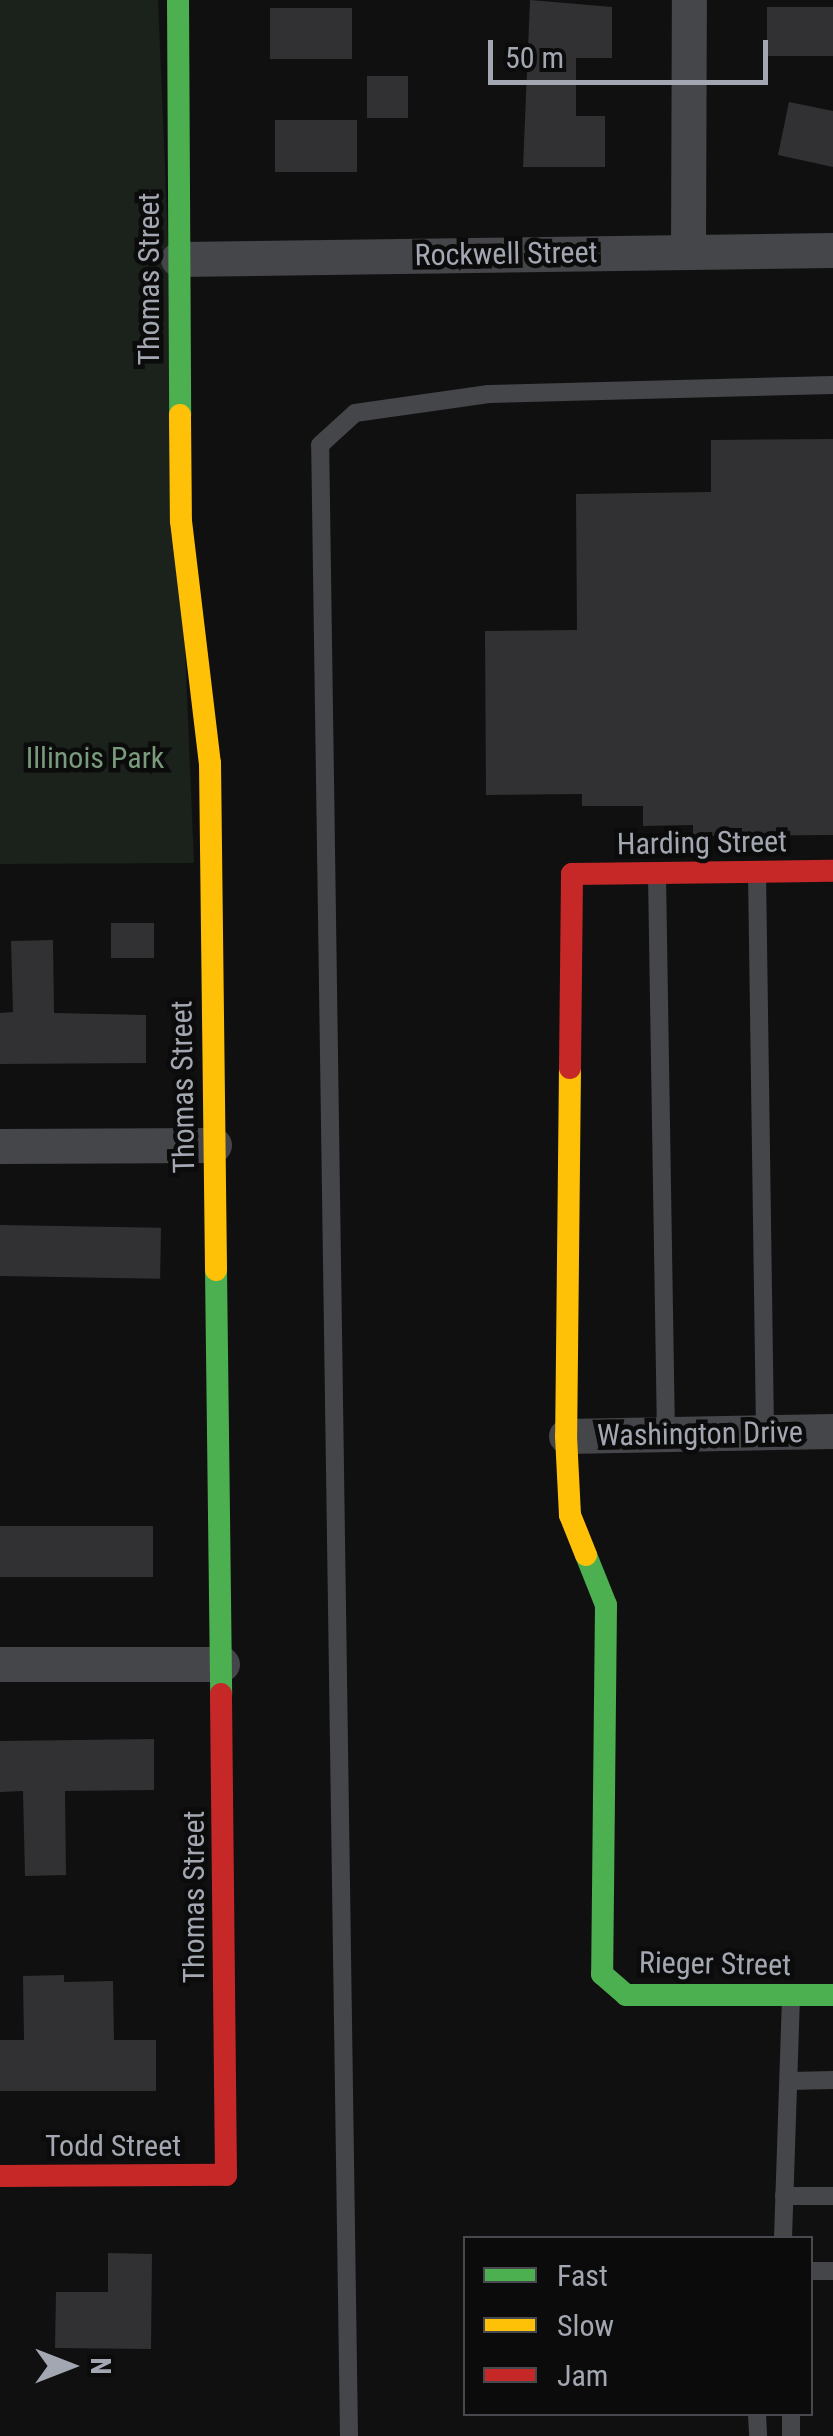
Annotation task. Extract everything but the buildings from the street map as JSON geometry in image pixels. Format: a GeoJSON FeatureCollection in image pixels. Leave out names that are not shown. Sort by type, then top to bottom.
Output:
{"type":"FeatureCollection","features":[{"type":"Feature","properties":{"kind":"street","name":"Thomas Street"},"geometry":{"type":"LineString","coordinates":[[178,0],[181,521],[210,763],[226,2175]]}},
{"type":"Feature","properties":{"kind":"street"},"geometry":{"type":"LineString","coordinates":[[688,0],[688,251]]}},
{"type":"Feature","properties":{"kind":"street","name":"Rockwell Street"},"geometry":{"type":"LineString","coordinates":[[178,259],[833,250]]}},
{"type":"Feature","properties":{"kind":"street","name":"Harding Street"},"geometry":{"type":"LineString","coordinates":[[566,1436],[572,874],[833,871]]}},
{"type":"Feature","properties":{"kind":"street"},"geometry":{"type":"LineString","coordinates":[[0,1146],[214,1144]]}},
{"type":"Feature","properties":{"kind":"street","name":"Washington Drive"},"geometry":{"type":"LineString","coordinates":[[566,1436],[833,1432]]}},
{"type":"Feature","properties":{"kind":"street","name":"Rieger Street"},"geometry":{"type":"LineString","coordinates":[[566,1436],[570,1516],[606,1605],[602,1974],[626,1995],[833,1995]]}},
{"type":"Feature","properties":{"kind":"street"},"geometry":{"type":"LineString","coordinates":[[0,1664],[222,1664]]}},
{"type":"Feature","properties":{"kind":"street","name":"Todd Street"},"geometry":{"type":"LineString","coordinates":[[0,2176],[226,2175]]}},
{"type":"Feature","properties":{"kind":"lane"},"geometry":{"type":"LineString","coordinates":[[349,2436],[320,445],[355,413],[490,394],[833,385]]}},
{"type":"Feature","properties":{"kind":"lane"},"geometry":{"type":"LineString","coordinates":[[757,872],[765,1432]]}},
{"type":"Feature","properties":{"kind":"lane"},"geometry":{"type":"LineString","coordinates":[[657,873],[666,1434]]}},
{"type":"Feature","properties":{"kind":"lane"},"geometry":{"type":"LineString","coordinates":[[783,2236],[791,1995]]}},
{"type":"Feature","properties":{"kind":"lane"},"geometry":{"type":"LineString","coordinates":[[789,2081],[833,2080]]}},
{"type":"Feature","properties":{"kind":"lane"},"geometry":{"type":"LineString","coordinates":[[784,2196],[833,2196]]}},
{"type":"Feature","properties":{"kind":"green space","name":"Illinois Park"},"geometry":{"type":"Polygon","coordinates":[[[0,0],[158,0],[194,863],[0,864],[0,0]]]}},
{"type":"Feature","properties":{"kind":"traffic: fast"},"geometry":{"type":"LineString","coordinates":[[178,0],[180,415]]}},
{"type":"Feature","properties":{"kind":"traffic: fast"},"geometry":{"type":"LineString","coordinates":[[216,1270],[221,1694]]}},
{"type":"Feature","properties":{"kind":"traffic: fast"},"geometry":{"type":"LineString","coordinates":[[586,1555],[606,1605],[602,1974],[626,1995],[833,1995]]}},
{"type":"Feature","properties":{"kind":"traffic: slow"},"geometry":{"type":"LineString","coordinates":[[180,415],[181,521],[210,763],[216,1270]]}},
{"type":"Feature","properties":{"kind":"traffic: slow"},"geometry":{"type":"LineString","coordinates":[[570,1068],[566,1436],[570,1515],[586,1555]]}},
{"type":"Feature","properties":{"kind":"traffic: jam"},"geometry":{"type":"LineString","coordinates":[[570,1068],[572,874],[833,871]]}},
{"type":"Feature","properties":{"kind":"traffic: jam"},"geometry":{"type":"LineString","coordinates":[[0,2176],[226,2175],[221,1694]]}}]}
